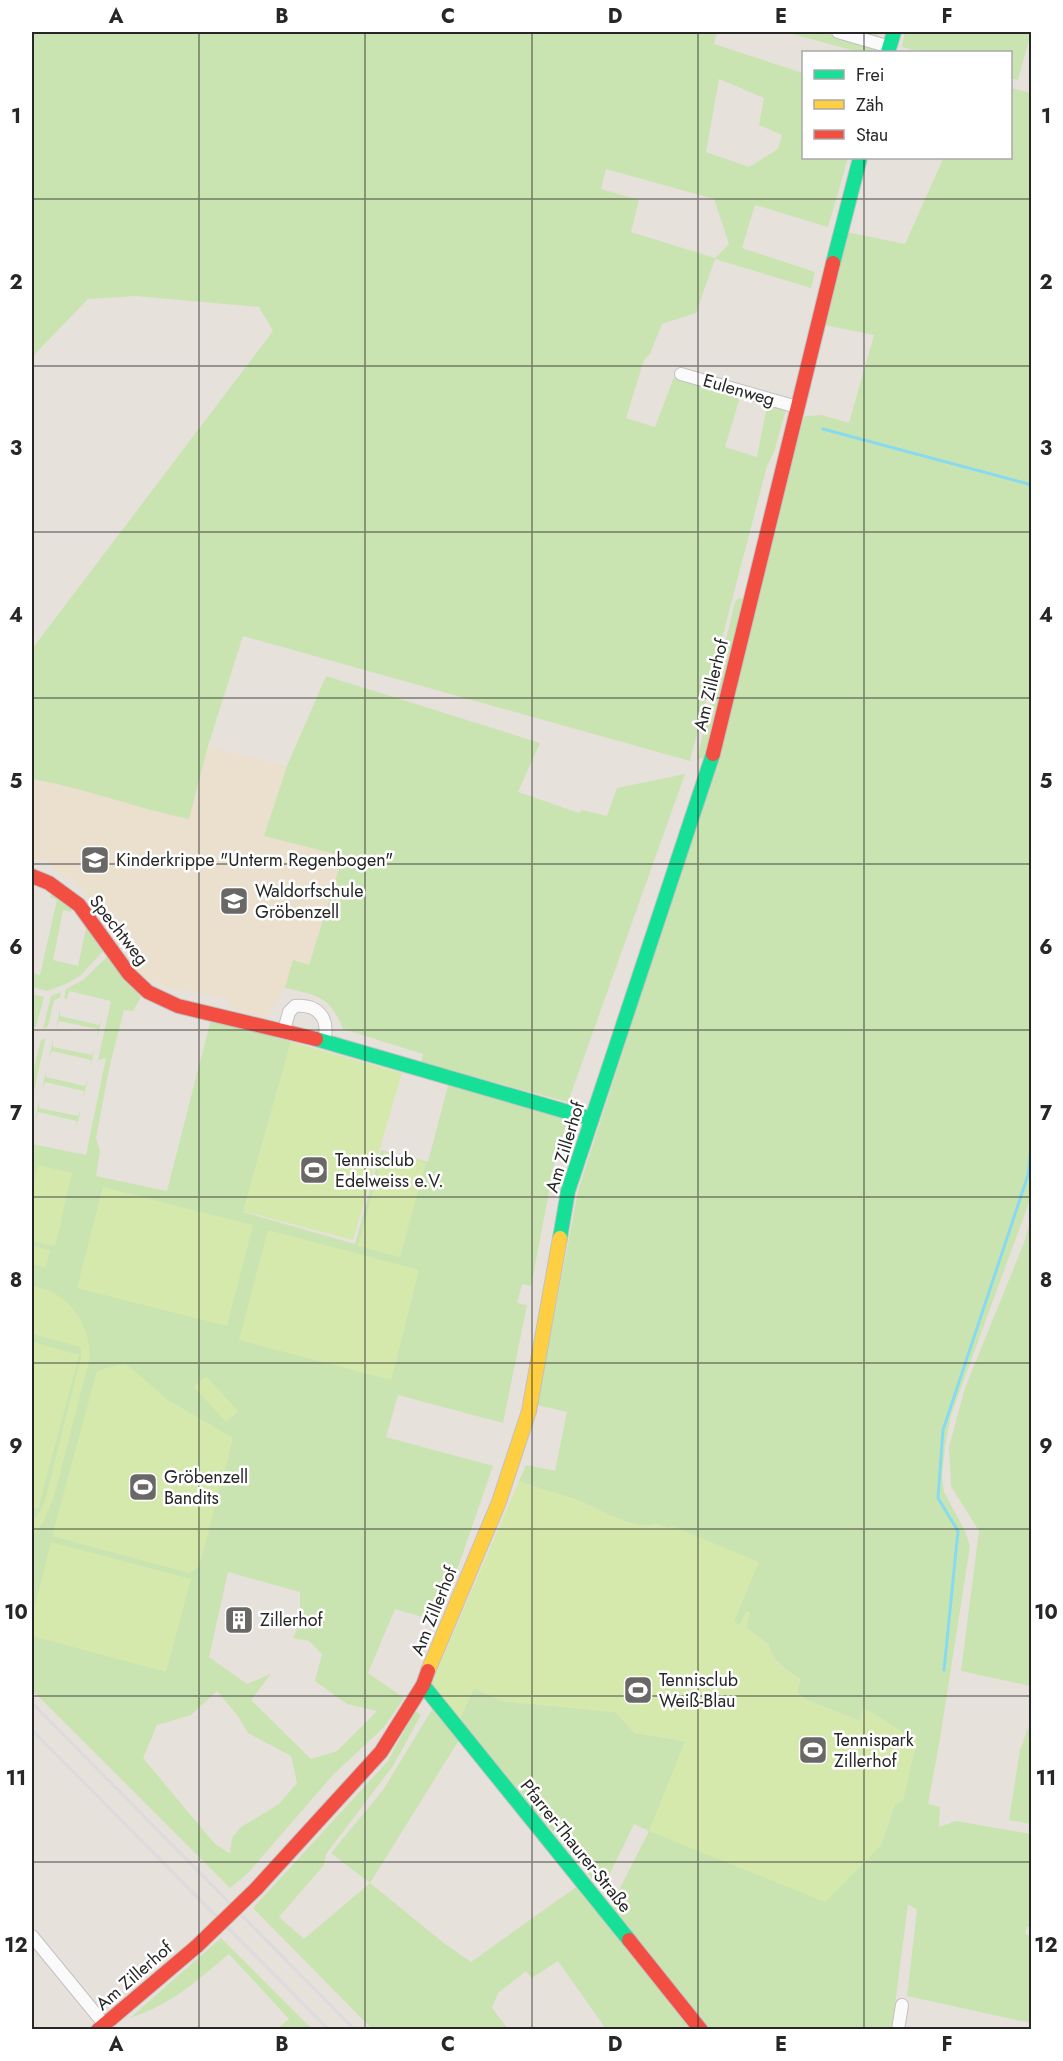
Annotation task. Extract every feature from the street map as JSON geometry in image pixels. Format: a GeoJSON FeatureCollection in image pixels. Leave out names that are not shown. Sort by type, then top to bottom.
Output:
{"type":"FeatureCollection","features":[{"type":"Feature","properties":{"kind":"street"},"geometry":{"type":"LineString","coordinates":[[838,32],[889,50],[894,32]]}},
{"type":"Feature","properties":{"kind":"street","name":"Am Zillerhof"},"geometry":{"type":"LineString","coordinates":[[104,2028],[256,1889],[381,1752],[423,1685],[499,1503],[526,1421],[568,1191],[709,771],[797,407],[861,159]]}},
{"type":"Feature","properties":{"kind":"street","name":"Eulenweg"},"geometry":{"type":"LineString","coordinates":[[681,374],[797,407]]}},
{"type":"Feature","properties":{"kind":"street","name":"Spechtweg"},"geometry":{"type":"LineString","coordinates":[[32,876],[49,883],[80,905],[129,974],[148,992],[178,1006],[284,1030],[592,1119]]}},
{"type":"Feature","properties":{"kind":"street"},"geometry":{"type":"LineString","coordinates":[[284,1030],[289,1012],[295,1006],[307,1005],[318,1010],[324,1018],[327,1032],[324,1041]]}},
{"type":"Feature","properties":{"kind":"street","name":"Pfarrer-Thaurer-Straße"},"geometry":{"type":"LineString","coordinates":[[423,1685],[701,2030]]}},
{"type":"Feature","properties":{"kind":"street"},"geometry":{"type":"LineString","coordinates":[[32,1936],[104,2028]]}},
{"type":"Feature","properties":{"kind":"street"},"geometry":{"type":"LineString","coordinates":[[898,2030],[902,2005]]}},
{"type":"Feature","properties":{"kind":"shaded area","name":"Waldorfschule Gröbenzell"},"geometry":{"type":"Polygon","coordinates":[[[208,746],[287,766],[264,836],[343,856],[309,965],[285,988],[266,1018],[231,1008],[225,998],[166,987],[141,977],[133,965],[133,957],[114,926],[74,882],[54,871],[50,863],[32,858],[32,779],[63,784],[188,819],[208,746]]]}},
{"type":"Feature","properties":{"kind":"green space"},"geometry":{"type":"Polygon","coordinates":[[[32,32],[717,32],[714,44],[802,73],[802,159],[848,159],[828,227],[755,205],[742,248],[815,272],[811,288],[715,259],[696,313],[662,324],[650,354],[644,360],[626,418],[655,427],[674,377],[741,394],[725,447],[757,457],[768,401],[787,406],[774,452],[767,466],[690,761],[243,636],[208,746],[189,819],[32,779],[32,649],[273,331],[259,307],[136,296],[88,299],[32,357],[32,32]],[[719,79],[706,152],[749,167],[778,149],[782,135],[759,125],[764,98],[719,79]],[[606,169],[601,189],[639,200],[631,232],[715,258],[729,244],[714,199],[606,169]]]}},
{"type":"Feature","properties":{"kind":"green space"},"geometry":{"type":"Polygon","coordinates":[[[785,32],[879,32],[873,51],[855,51],[785,32]]]}},
{"type":"Feature","properties":{"kind":"green space"},"geometry":{"type":"Polygon","coordinates":[[[905,32],[1031,32],[1018,80],[1012,78],[1012,51],[917,51],[902,47],[905,32]]]}},
{"type":"Feature","properties":{"kind":"green space"},"geometry":{"type":"Polygon","coordinates":[[[1012,88],[1031,93],[1031,1197],[951,1415],[945,1447],[942,1477],[944,1492],[965,1531],[970,1546],[928,1804],[940,1807],[939,1827],[956,1821],[1031,1834],[1031,1927],[1027,1927],[1025,1934],[1031,1936],[1031,2023],[907,1996],[917,1910],[908,1904],[892,2029],[709,2029],[611,1906],[649,1831],[634,1824],[602,1890],[459,1721],[474,1688],[502,1701],[615,1712],[635,1733],[686,1741],[881,1845],[895,1804],[863,1707],[860,1721],[807,1700],[796,1692],[801,1679],[781,1665],[773,1656],[769,1645],[746,1627],[749,1612],[746,1612],[741,1623],[737,1625],[734,1621],[758,1562],[655,1524],[638,1525],[616,1518],[577,1500],[519,1481],[526,1465],[555,1471],[567,1412],[537,1405],[578,1191],[713,771],[798,435],[805,416],[821,415],[849,423],[874,335],[825,325],[847,232],[905,244],[943,159],[1012,159],[1012,88]]]}},
{"type":"Feature","properties":{"kind":"green space"},"geometry":{"type":"Polygon","coordinates":[[[739,598],[746,600],[704,758],[697,759],[735,602],[739,598]]]}},
{"type":"Feature","properties":{"kind":"green space"},"geometry":{"type":"Polygon","coordinates":[[[326,676],[540,743],[518,792],[579,813],[582,810],[607,816],[617,788],[685,774],[568,1102],[421,1063],[423,1054],[343,1029],[327,1003],[314,995],[285,988],[293,960],[309,965],[343,856],[264,836],[287,766],[326,676]]]}},
{"type":"Feature","properties":{"kind":"green space"},"geometry":{"type":"Polygon","coordinates":[[[53,891],[73,904],[71,912],[63,910],[53,960],[78,966],[88,919],[104,950],[80,976],[47,991],[32,987],[33,973],[40,975],[57,900],[50,897],[53,891]]]}},
{"type":"Feature","properties":{"kind":"green space"},"geometry":{"type":"Polygon","coordinates":[[[108,956],[142,995],[133,1011],[124,1010],[109,1069],[96,1138],[100,1151],[96,1176],[167,1191],[211,1019],[291,1042],[243,1212],[355,1244],[381,1150],[428,1162],[449,1082],[568,1118],[554,1166],[531,1286],[522,1284],[517,1303],[527,1305],[503,1423],[398,1395],[386,1437],[493,1466],[439,1622],[395,1609],[368,1673],[404,1698],[384,1727],[332,1776],[248,1873],[230,1888],[32,1690],[32,1144],[86,1155],[106,1058],[98,1060],[111,1001],[69,991],[67,999],[64,998],[66,989],[83,980],[108,956]],[[228,1572],[209,1657],[247,1684],[271,1674],[251,1700],[311,1759],[337,1751],[377,1711],[347,1704],[315,1681],[322,1654],[309,1641],[293,1638],[300,1623],[300,1592],[228,1572]],[[217,1691],[191,1715],[157,1725],[143,1758],[214,1843],[230,1854],[232,1838],[241,1827],[279,1804],[297,1783],[291,1756],[248,1733],[238,1716],[217,1691]]]}},
{"type":"Feature","properties":{"kind":"green space"},"geometry":{"type":"Polygon","coordinates":[[[61,992],[60,997],[54,1001],[48,1026],[43,1029],[51,996],[61,992]]]}},
{"type":"Feature","properties":{"kind":"green space"},"geometry":{"type":"Polygon","coordinates":[[[32,994],[44,997],[36,1027],[32,1026],[34,1004],[32,994]]]}},
{"type":"Feature","properties":{"kind":"green space"},"geometry":{"type":"Polygon","coordinates":[[[60,1009],[60,1016],[99,1025],[102,1018],[97,1038],[98,1029],[59,1021],[56,1029],[60,1009]]]}},
{"type":"Feature","properties":{"kind":"green space"},"geometry":{"type":"Polygon","coordinates":[[[44,1039],[32,1100],[32,1076],[41,1040],[44,1039]]]}},
{"type":"Feature","properties":{"kind":"green space"},"geometry":{"type":"Polygon","coordinates":[[[53,1039],[53,1047],[92,1055],[95,1048],[90,1068],[91,1060],[52,1051],[49,1059],[53,1039]]]}},
{"type":"Feature","properties":{"kind":"green space","name":"Tennisclub Edelweiss e.V."},"geometry":{"type":"Polygon","coordinates":[[[291,1042],[402,1073],[353,1240],[243,1212],[291,1042]]]}},
{"type":"Feature","properties":{"kind":"green space"},"geometry":{"type":"Polygon","coordinates":[[[46,1070],[46,1077],[85,1086],[88,1079],[83,1099],[84,1091],[45,1082],[42,1090],[46,1070]]]}},
{"type":"Feature","properties":{"kind":"green space"},"geometry":{"type":"Polygon","coordinates":[[[39,1100],[39,1108],[78,1116],[81,1109],[76,1129],[77,1121],[38,1112],[35,1120],[39,1100]]]}},
{"type":"Feature","properties":{"kind":"green space"},"geometry":{"type":"Polygon","coordinates":[[[384,1152],[426,1163],[400,1257],[358,1246],[384,1152]]]}},
{"type":"Feature","properties":{"kind":"green space"},"geometry":{"type":"Polygon","coordinates":[[[38,1165],[72,1173],[55,1246],[32,1241],[32,1193],[38,1165]]]}},
{"type":"Feature","properties":{"kind":"green space"},"geometry":{"type":"Polygon","coordinates":[[[103,1187],[253,1225],[227,1326],[77,1288],[103,1187]]]}},
{"type":"Feature","properties":{"kind":"green space"},"geometry":{"type":"Polygon","coordinates":[[[1031,1217],[1032,1686],[961,1671],[979,1531],[951,1486],[949,1447],[965,1388],[1024,1243],[1031,1217]]]}},
{"type":"Feature","properties":{"kind":"green space"},"geometry":{"type":"Polygon","coordinates":[[[268,1230],[419,1270],[391,1380],[239,1340],[268,1230]]]}},
{"type":"Feature","properties":{"kind":"green space"},"geometry":{"type":"Polygon","coordinates":[[[32,1246],[50,1250],[46,1267],[32,1264],[32,1246]]]}},
{"type":"Feature","properties":{"kind":"green space"},"geometry":{"type":"Polygon","coordinates":[[[32,1286],[56,1295],[74,1310],[86,1332],[90,1357],[53,1500],[42,1524],[32,1534],[32,1516],[37,1517],[45,1501],[81,1357],[81,1347],[32,1334],[32,1286]]]}},
{"type":"Feature","properties":{"kind":"green space"},"geometry":{"type":"Polygon","coordinates":[[[32,1342],[79,1355],[38,1509],[32,1507],[32,1342]]]}},
{"type":"Feature","properties":{"kind":"green space","name":"Gröbenzell Bandits"},"geometry":{"type":"Polygon","coordinates":[[[125,1363],[168,1400],[233,1438],[199,1567],[189,1573],[52,1536],[97,1371],[125,1363]]]}},
{"type":"Feature","properties":{"kind":"green space"},"geometry":{"type":"Polygon","coordinates":[[[206,1376],[238,1411],[226,1422],[194,1387],[206,1376]]]}},
{"type":"Feature","properties":{"kind":"green space","name":"Tennisclub Weiß-Blau"},"geometry":{"type":"Polygon","coordinates":[[[519,1481],[577,1500],[627,1522],[647,1526],[655,1524],[669,1528],[672,1526],[759,1562],[734,1621],[738,1625],[746,1612],[750,1613],[746,1627],[769,1645],[773,1656],[781,1665],[801,1679],[797,1693],[807,1700],[860,1721],[863,1707],[917,1741],[903,1801],[895,1804],[881,1845],[825,1902],[649,1831],[685,1741],[635,1733],[615,1712],[502,1701],[474,1688],[459,1721],[430,1687],[519,1481]]]}},
{"type":"Feature","properties":{"kind":"green space"},"geometry":{"type":"Polygon","coordinates":[[[51,1542],[191,1579],[166,1672],[32,1636],[32,1617],[51,1542]]]}},
{"type":"Feature","properties":{"kind":"green space"},"geometry":{"type":"Polygon","coordinates":[[[433,1708],[459,1740],[370,1883],[331,1853],[383,1790],[433,1708]]]}},
{"type":"Feature","properties":{"kind":"green space"},"geometry":{"type":"Polygon","coordinates":[[[415,1711],[421,1715],[393,1766],[326,1854],[324,1865],[279,1917],[304,1939],[370,1883],[445,1944],[471,1962],[579,1885],[692,2029],[606,2029],[558,1961],[532,1978],[526,1971],[498,1993],[492,2008],[508,2029],[372,2029],[253,1908],[388,1761],[415,1711]]]}},
{"type":"Feature","properties":{"kind":"green space"},"geometry":{"type":"Polygon","coordinates":[[[1031,1720],[1032,1824],[1009,1820],[1020,1750],[1031,1720]]]}},
{"type":"Feature","properties":{"kind":"green space"},"geometry":{"type":"Polygon","coordinates":[[[221,1938],[312,2029],[277,2029],[289,2019],[229,1954],[172,1999],[130,2018],[221,1938]]]}},
{"type":"Feature","properties":{"kind":"waterway"},"geometry":{"type":"LineString","coordinates":[[823,429],[1032,485]]}},
{"type":"Feature","properties":{"kind":"waterway"},"geometry":{"type":"LineString","coordinates":[[944,1670],[958,1531],[938,1498],[943,1430],[1028,1175],[1032,1138]]}},
{"type":"Feature","properties":{"kind":"railway"},"geometry":{"type":"LineString","coordinates":[[32,1703],[355,2030]]}},
{"type":"Feature","properties":{"kind":"railway"},"geometry":{"type":"LineString","coordinates":[[32,1730],[329,2030]]}},
{"type":"Feature","properties":{"kind":"traffic: fast"},"geometry":{"type":"LineString","coordinates":[[888,51],[894,32]]}},
{"type":"Feature","properties":{"kind":"traffic: fast"},"geometry":{"type":"LineString","coordinates":[[833,263],[860,159]]}},
{"type":"Feature","properties":{"kind":"traffic: fast"},"geometry":{"type":"LineString","coordinates":[[560,1238],[568,1191],[713,754]]}},
{"type":"Feature","properties":{"kind":"traffic: fast"},"geometry":{"type":"LineString","coordinates":[[316,1039],[592,1119]]}},
{"type":"Feature","properties":{"kind":"traffic: fast"},"geometry":{"type":"LineString","coordinates":[[423,1685],[629,1940]]}},
{"type":"Feature","properties":{"kind":"traffic: slow"},"geometry":{"type":"LineString","coordinates":[[428,1671],[499,1502],[529,1411],[560,1238]]}},
{"type":"Feature","properties":{"kind":"traffic: jam"},"geometry":{"type":"LineString","coordinates":[[713,754],[833,263]]}},
{"type":"Feature","properties":{"kind":"traffic: jam"},"geometry":{"type":"LineString","coordinates":[[32,876],[49,883],[79,905],[129,974],[148,992],[178,1006],[316,1039]]}},
{"type":"Feature","properties":{"kind":"traffic: jam"},"geometry":{"type":"LineString","coordinates":[[256,1889],[381,1752],[423,1685],[428,1671]]}},
{"type":"Feature","properties":{"kind":"traffic: jam"},"geometry":{"type":"LineString","coordinates":[[197,1946],[256,1889]]}},
{"type":"Feature","properties":{"kind":"traffic: jam"},"geometry":{"type":"LineString","coordinates":[[629,1940],[701,2030]]}},
{"type":"Feature","properties":{"kind":"traffic: jam"},"geometry":{"type":"LineString","coordinates":[[98,2030],[197,1946]]}},
{"type":"Feature","properties":{"kind":"place","name":"Kinderkrippe \"Unterm Regenbogen\""},"geometry":{"type":"Point","coordinates":[95,860]}},
{"type":"Feature","properties":{"kind":"place","name":"Waldorfschule Gröbenzell"},"geometry":{"type":"Point","coordinates":[234,901]}},
{"type":"Feature","properties":{"kind":"place","name":"Tennisclub Edelweiss e.V."},"geometry":{"type":"Point","coordinates":[314,1170]}},
{"type":"Feature","properties":{"kind":"place","name":"Gröbenzell Bandits"},"geometry":{"type":"Point","coordinates":[143,1487]}},
{"type":"Feature","properties":{"kind":"place","name":"Zillerhof"},"geometry":{"type":"Point","coordinates":[239,1620]}},
{"type":"Feature","properties":{"kind":"place","name":"Tennisclub Weiß-Blau"},"geometry":{"type":"Point","coordinates":[638,1690]}},
{"type":"Feature","properties":{"kind":"place","name":"Tennispark Zillerhof"},"geometry":{"type":"Point","coordinates":[813,1750]}}]}
